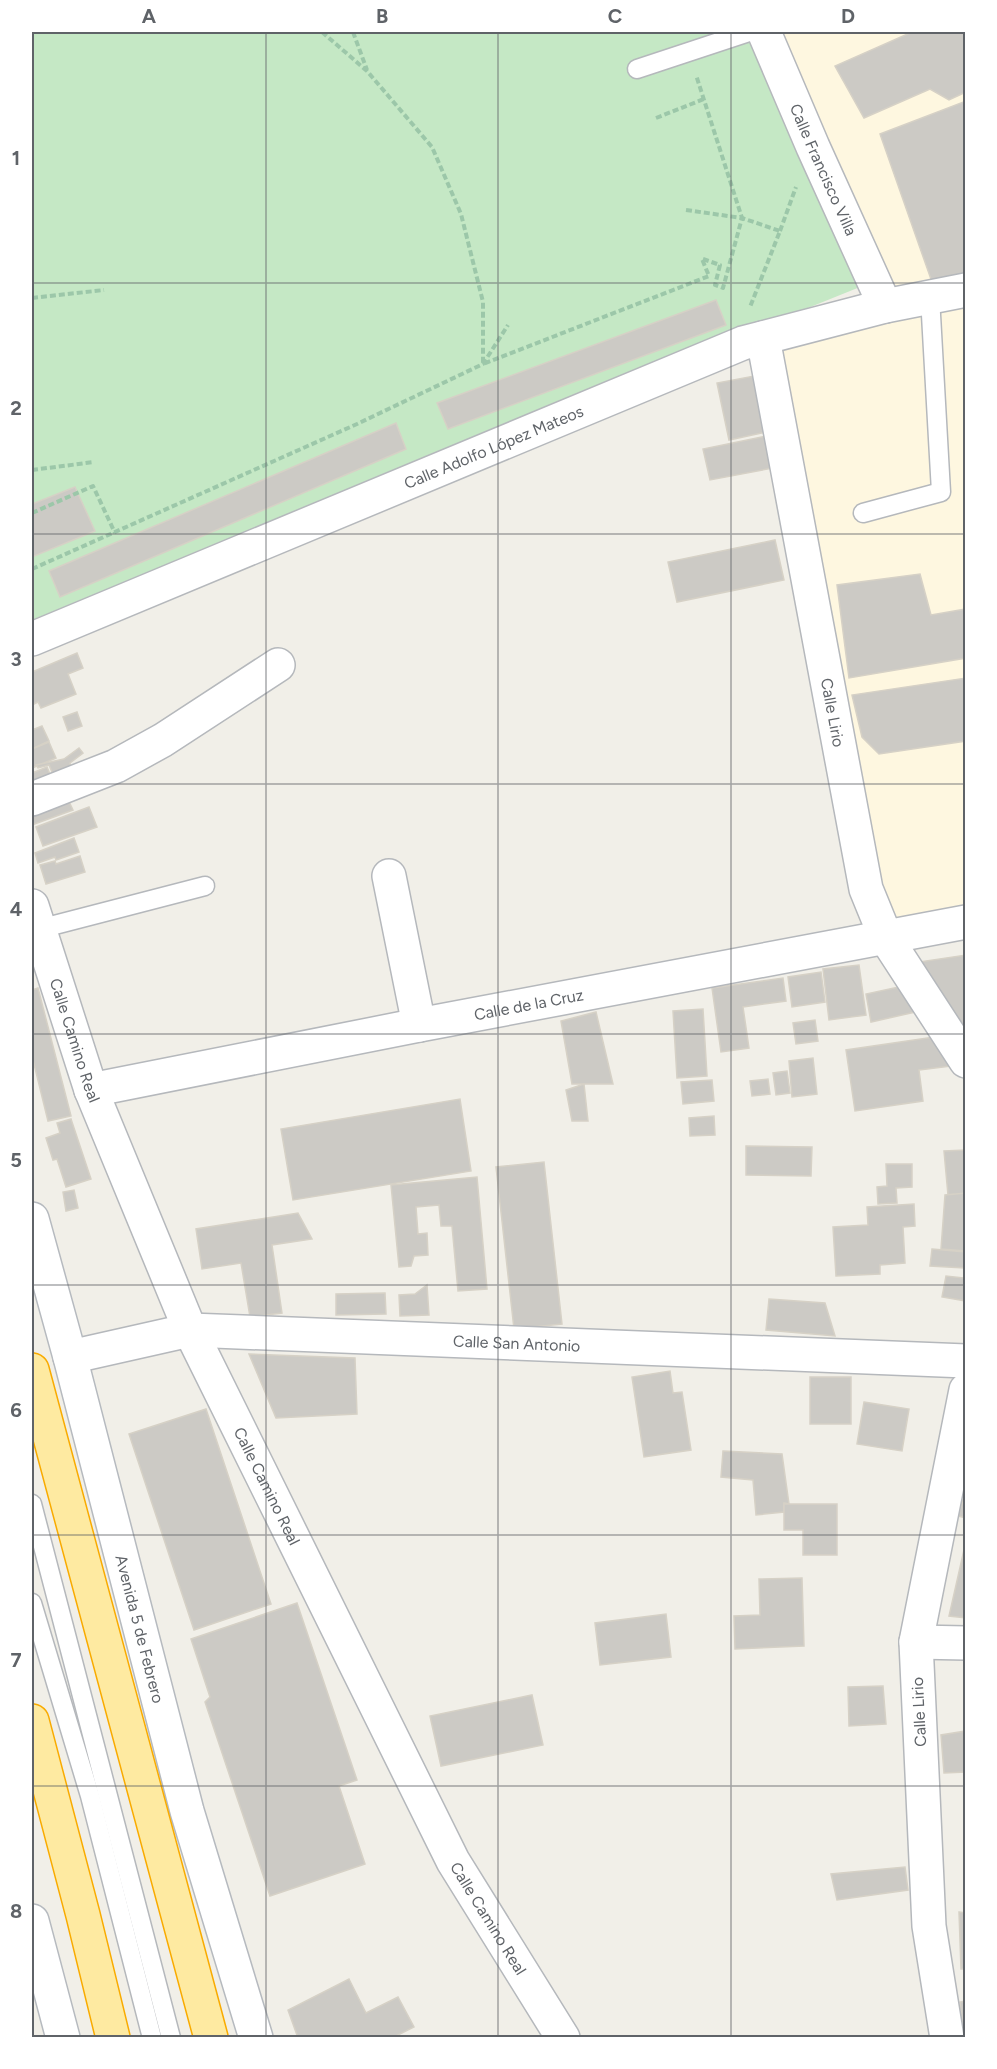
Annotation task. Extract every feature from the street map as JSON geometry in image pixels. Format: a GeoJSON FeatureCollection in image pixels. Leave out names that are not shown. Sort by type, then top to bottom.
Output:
{"type":"FeatureCollection","features":[{"type":"Feature","properties":{"kind":"highway"},"geometry":{"type":"LineString","coordinates":[[32,1370],[211,2037]]}},
{"type":"Feature","properties":{"kind":"highway"},"geometry":{"type":"LineString","coordinates":[[32,1721],[113,2037]]}},
{"type":"Feature","properties":{"kind":"street","name":"Calle Francisco Villa"},"geometry":{"type":"LineString","coordinates":[[764,32],[885,306]]}},
{"type":"Feature","properties":{"kind":"street","name":"Calle Adolfo López Mateos"},"geometry":{"type":"LineString","coordinates":[[32,639],[753,341],[885,306],[966,291]]}},
{"type":"Feature","properties":{"kind":"street","name":"Calle Lirio"},"geometry":{"type":"LineString","coordinates":[[753,341],[866,889],[886,938],[966,1061]]}},
{"type":"Feature","properties":{"kind":"street"},"geometry":{"type":"LineString","coordinates":[[32,799],[116,766],[163,740],[278,665]]}},
{"type":"Feature","properties":{"kind":"street"},"geometry":{"type":"LineString","coordinates":[[389,876],[419,1025]]}},
{"type":"Feature","properties":{"kind":"street","name":"Calle Camino Real"},"geometry":{"type":"LineString","coordinates":[[35,917],[91,1090],[190,1330],[453,1861],[563,2037]]}},
{"type":"Feature","properties":{"kind":"street","name":"Calle de la Cruz"},"geometry":{"type":"LineString","coordinates":[[91,1090],[419,1025],[966,922]]}},
{"type":"Feature","properties":{"kind":"street","name":"Avenida 5 de Febrero"},"geometry":{"type":"LineString","coordinates":[[32,1219],[188,1811],[256,2037]]}},
{"type":"Feature","properties":{"kind":"street","name":"Calle San Antonio"},"geometry":{"type":"LineString","coordinates":[[70,1357],[190,1330],[966,1361]]}},
{"type":"Feature","properties":{"kind":"street","name":"Calle Lirio"},"geometry":{"type":"LineString","coordinates":[[947,2037],[929,1926],[916,1642],[966,1390]]}},
{"type":"Feature","properties":{"kind":"street"},"geometry":{"type":"LineString","coordinates":[[916,1642],[966,1643]]}},
{"type":"Feature","properties":{"kind":"street"},"geometry":{"type":"LineString","coordinates":[[32,1921],[63,2037]]}},
{"type":"Feature","properties":{"kind":"lane"},"geometry":{"type":"LineString","coordinates":[[638,69],[749,32]]}},
{"type":"Feature","properties":{"kind":"lane"},"geometry":{"type":"LineString","coordinates":[[863,513],[941,492],[930,297]]}},
{"type":"Feature","properties":{"kind":"lane"},"geometry":{"type":"LineString","coordinates":[[35,917],[205,886]]}},
{"type":"Feature","properties":{"kind":"lane"},"geometry":{"type":"LineString","coordinates":[[32,1504],[171,2037]]}},
{"type":"Feature","properties":{"kind":"lane"},"geometry":{"type":"LineString","coordinates":[[32,1603],[90,1796],[152,2037]]}},
{"type":"Feature","properties":{"kind":"path"},"geometry":{"type":"LineString","coordinates":[[322,32],[367,71],[432,147],[461,214],[483,302],[483,364]]}},
{"type":"Feature","properties":{"kind":"path"},"geometry":{"type":"LineString","coordinates":[[353,32],[367,71]]}},
{"type":"Feature","properties":{"kind":"path"},"geometry":{"type":"LineString","coordinates":[[32,569],[357,424],[483,364],[709,276],[702,259],[720,265],[715,285],[723,288],[742,218],[688,53]]}},
{"type":"Feature","properties":{"kind":"path"},"geometry":{"type":"LineString","coordinates":[[656,118],[704,99]]}},
{"type":"Feature","properties":{"kind":"path"},"geometry":{"type":"LineString","coordinates":[[686,210],[742,218],[780,231],[750,305],[753,341]]}},
{"type":"Feature","properties":{"kind":"path"},"geometry":{"type":"LineString","coordinates":[[32,298],[104,290]]}},
{"type":"Feature","properties":{"kind":"path"},"geometry":{"type":"LineString","coordinates":[[483,364],[508,325]]}},
{"type":"Feature","properties":{"kind":"path"},"geometry":{"type":"LineString","coordinates":[[32,470],[94,462]]}},
{"type":"Feature","properties":{"kind":"path"},"geometry":{"type":"LineString","coordinates":[[32,513],[93,486],[115,533]]}},
{"type":"Feature","properties":{"kind":"shaded area"},"geometry":{"type":"Polygon","coordinates":[[[764,32],[965,32],[965,922],[886,938],[763,338],[884,306],[764,32]]]}},
{"type":"Feature","properties":{"kind":"green space"},"geometry":{"type":"Polygon","coordinates":[[[32,32],[766,32],[860,287],[32,620],[32,32]]]}},
{"type":"Feature","properties":{"kind":"building"},"geometry":{"type":"Polygon","coordinates":[[[912,32],[966,32],[966,92],[949,100],[930,89],[864,118],[835,66],[912,32]]]}},
{"type":"Feature","properties":{"kind":"building"},"geometry":{"type":"Polygon","coordinates":[[[966,101],[966,279],[933,285],[880,134],[966,101]]]}},
{"type":"Feature","properties":{"kind":"building"},"geometry":{"type":"Polygon","coordinates":[[[716,300],[726,325],[448,429],[437,403],[716,300]]]}},
{"type":"Feature","properties":{"kind":"building"},"geometry":{"type":"Polygon","coordinates":[[[754,376],[766,432],[729,440],[717,383],[754,376]]]}},
{"type":"Feature","properties":{"kind":"building"},"geometry":{"type":"Polygon","coordinates":[[[396,423],[406,449],[60,597],[49,571],[396,423]]]}},
{"type":"Feature","properties":{"kind":"building"},"geometry":{"type":"Polygon","coordinates":[[[766,436],[773,468],[710,480],[703,449],[766,436]]]}},
{"type":"Feature","properties":{"kind":"building"},"geometry":{"type":"Polygon","coordinates":[[[75,487],[95,531],[32,557],[32,504],[75,487]]]}},
{"type":"Feature","properties":{"kind":"building"},"geometry":{"type":"Polygon","coordinates":[[[775,540],[784,580],[677,602],[668,562],[775,540]]]}},
{"type":"Feature","properties":{"kind":"building"},"geometry":{"type":"Polygon","coordinates":[[[920,574],[931,615],[966,609],[966,658],[849,678],[837,585],[920,574]]]}},
{"type":"Feature","properties":{"kind":"building"},"geometry":{"type":"Polygon","coordinates":[[[77,653],[83,668],[68,674],[76,694],[41,708],[38,702],[32,705],[32,672],[77,653]]]}},
{"type":"Feature","properties":{"kind":"building"},"geometry":{"type":"Polygon","coordinates":[[[966,678],[966,741],[879,754],[862,737],[852,695],[966,678]]]}},
{"type":"Feature","properties":{"kind":"building"},"geometry":{"type":"Polygon","coordinates":[[[77,712],[82,726],[68,731],[63,717],[77,712]]]}},
{"type":"Feature","properties":{"kind":"building"},"geometry":{"type":"Polygon","coordinates":[[[42,726],[49,741],[32,749],[32,730],[42,726]]]}},
{"type":"Feature","properties":{"kind":"building"},"geometry":{"type":"Polygon","coordinates":[[[49,742],[56,758],[32,768],[32,749],[49,742]]]}},
{"type":"Feature","properties":{"kind":"building"},"geometry":{"type":"Polygon","coordinates":[[[79,748],[83,753],[70,763],[71,768],[54,777],[49,765],[38,768],[36,765],[64,759],[79,748]]]}},
{"type":"Feature","properties":{"kind":"building"},"geometry":{"type":"Polygon","coordinates":[[[47,767],[55,786],[32,795],[32,773],[47,767]]]}},
{"type":"Feature","properties":{"kind":"building"},"geometry":{"type":"Polygon","coordinates":[[[64,791],[73,810],[32,825],[32,804],[64,791]]]}},
{"type":"Feature","properties":{"kind":"building"},"geometry":{"type":"Polygon","coordinates":[[[89,807],[97,827],[43,846],[36,827],[89,807]]]}},
{"type":"Feature","properties":{"kind":"building"},"geometry":{"type":"Polygon","coordinates":[[[74,838],[79,852],[38,863],[35,853],[74,838]]]}},
{"type":"Feature","properties":{"kind":"building"},"geometry":{"type":"Polygon","coordinates":[[[80,856],[85,872],[46,884],[40,865],[55,861],[56,864],[80,856]]]}},
{"type":"Feature","properties":{"kind":"building"},"geometry":{"type":"Polygon","coordinates":[[[966,955],[966,1024],[954,1026],[919,962],[966,955]]]}},
{"type":"Feature","properties":{"kind":"building"},"geometry":{"type":"Polygon","coordinates":[[[859,965],[866,1015],[829,1020],[823,969],[859,965]]]}},
{"type":"Feature","properties":{"kind":"building"},"geometry":{"type":"Polygon","coordinates":[[[821,972],[825,1002],[792,1007],[788,977],[821,972]]]}},
{"type":"Feature","properties":{"kind":"building"},"geometry":{"type":"Polygon","coordinates":[[[783,978],[786,1001],[743,1007],[749,1048],[721,1052],[712,988],[783,978]]]}},
{"type":"Feature","properties":{"kind":"building"},"geometry":{"type":"Polygon","coordinates":[[[903,986],[920,1011],[871,1022],[866,994],[903,986]]]}},
{"type":"Feature","properties":{"kind":"building"},"geometry":{"type":"Polygon","coordinates":[[[38,988],[71,1116],[48,1121],[32,1056],[32,990],[38,988]]]}},
{"type":"Feature","properties":{"kind":"building"},"geometry":{"type":"Polygon","coordinates":[[[703,1009],[707,1076],[677,1078],[673,1011],[703,1009]]]}},
{"type":"Feature","properties":{"kind":"building"},"geometry":{"type":"Polygon","coordinates":[[[596,1012],[613,1084],[572,1084],[561,1021],[596,1012]]]}},
{"type":"Feature","properties":{"kind":"building"},"geometry":{"type":"Polygon","coordinates":[[[815,1020],[818,1041],[796,1044],[793,1023],[815,1020]]]}},
{"type":"Feature","properties":{"kind":"building"},"geometry":{"type":"Polygon","coordinates":[[[934,1037],[952,1066],[919,1070],[923,1101],[855,1111],[846,1050],[934,1037]]]}},
{"type":"Feature","properties":{"kind":"building"},"geometry":{"type":"Polygon","coordinates":[[[813,1058],[817,1094],[792,1097],[789,1061],[813,1058]]]}},
{"type":"Feature","properties":{"kind":"building"},"geometry":{"type":"Polygon","coordinates":[[[787,1071],[790,1093],[776,1095],[773,1073],[787,1071]]]}},
{"type":"Feature","properties":{"kind":"building"},"geometry":{"type":"Polygon","coordinates":[[[768,1079],[770,1094],[752,1096],[750,1081],[768,1079]]]}},
{"type":"Feature","properties":{"kind":"building"},"geometry":{"type":"Polygon","coordinates":[[[712,1080],[714,1101],[683,1104],[681,1082],[712,1080]]]}},
{"type":"Feature","properties":{"kind":"building"},"geometry":{"type":"Polygon","coordinates":[[[584,1084],[588,1121],[572,1121],[566,1090],[584,1084]]]}},
{"type":"Feature","properties":{"kind":"building"},"geometry":{"type":"Polygon","coordinates":[[[460,1099],[471,1171],[293,1200],[281,1129],[460,1099]]]}},
{"type":"Feature","properties":{"kind":"building"},"geometry":{"type":"Polygon","coordinates":[[[714,1116],[715,1135],[690,1136],[689,1118],[714,1116]]]}},
{"type":"Feature","properties":{"kind":"building"},"geometry":{"type":"Polygon","coordinates":[[[71,1119],[91,1179],[66,1187],[57,1159],[53,1160],[46,1138],[60,1133],[57,1123],[71,1119]]]}},
{"type":"Feature","properties":{"kind":"building"},"geometry":{"type":"Polygon","coordinates":[[[746,1146],[812,1147],[811,1176],[746,1175],[746,1146]]]}},
{"type":"Feature","properties":{"kind":"building"},"geometry":{"type":"Polygon","coordinates":[[[966,1150],[966,1194],[948,1195],[944,1151],[966,1150]]]}},
{"type":"Feature","properties":{"kind":"building"},"geometry":{"type":"Polygon","coordinates":[[[544,1162],[562,1324],[514,1329],[496,1167],[544,1162]]]}},
{"type":"Feature","properties":{"kind":"building"},"geometry":{"type":"Polygon","coordinates":[[[886,1164],[912,1164],[912,1187],[896,1188],[897,1203],[878,1204],[877,1187],[887,1186],[886,1164]]]}},
{"type":"Feature","properties":{"kind":"building"},"geometry":{"type":"Polygon","coordinates":[[[477,1177],[487,1289],[458,1291],[452,1226],[441,1226],[439,1205],[416,1207],[418,1234],[427,1233],[428,1255],[414,1256],[411,1266],[399,1267],[391,1185],[477,1177]]]}},
{"type":"Feature","properties":{"kind":"building"},"geometry":{"type":"Polygon","coordinates":[[[74,1190],[78,1208],[66,1211],[63,1192],[74,1190]]]}},
{"type":"Feature","properties":{"kind":"building"},"geometry":{"type":"Polygon","coordinates":[[[966,1193],[966,1251],[941,1249],[945,1195],[966,1193]]]}},
{"type":"Feature","properties":{"kind":"building"},"geometry":{"type":"Polygon","coordinates":[[[914,1204],[915,1226],[903,1227],[905,1263],[880,1265],[880,1274],[836,1276],[833,1227],[868,1225],[867,1207],[914,1204]]]}},
{"type":"Feature","properties":{"kind":"building"},"geometry":{"type":"Polygon","coordinates":[[[298,1213],[312,1239],[272,1245],[282,1313],[250,1317],[241,1263],[202,1269],[196,1229],[298,1213]]]}},
{"type":"Feature","properties":{"kind":"building"},"geometry":{"type":"Polygon","coordinates":[[[932,1249],[966,1252],[966,1301],[942,1297],[946,1276],[964,1278],[965,1268],[930,1266],[932,1249]]]}},
{"type":"Feature","properties":{"kind":"building"},"geometry":{"type":"Polygon","coordinates":[[[427,1285],[429,1315],[400,1316],[399,1295],[415,1294],[427,1285]]]}},
{"type":"Feature","properties":{"kind":"building"},"geometry":{"type":"Polygon","coordinates":[[[385,1293],[386,1314],[336,1315],[336,1294],[385,1293]]]}},
{"type":"Feature","properties":{"kind":"building"},"geometry":{"type":"Polygon","coordinates":[[[769,1299],[825,1303],[835,1336],[766,1330],[769,1299]]]}},
{"type":"Feature","properties":{"kind":"building"},"geometry":{"type":"Polygon","coordinates":[[[249,1354],[355,1358],[357,1414],[276,1418],[249,1354]]]}},
{"type":"Feature","properties":{"kind":"building"},"geometry":{"type":"Polygon","coordinates":[[[670,1371],[673,1393],[682,1392],[691,1450],[644,1457],[632,1377],[670,1371]]]}},
{"type":"Feature","properties":{"kind":"building"},"geometry":{"type":"Polygon","coordinates":[[[810,1377],[851,1377],[851,1424],[810,1424],[810,1377]]]}},
{"type":"Feature","properties":{"kind":"building"},"geometry":{"type":"Polygon","coordinates":[[[864,1402],[909,1409],[902,1451],[857,1444],[864,1402]]]}},
{"type":"Feature","properties":{"kind":"building"},"geometry":{"type":"Polygon","coordinates":[[[206,1409],[271,1604],[194,1630],[129,1434],[206,1409]]]}},
{"type":"Feature","properties":{"kind":"building"},"geometry":{"type":"Polygon","coordinates":[[[723,1451],[782,1454],[789,1504],[784,1503],[784,1512],[756,1515],[753,1480],[721,1477],[723,1451]]]}},
{"type":"Feature","properties":{"kind":"building"},"geometry":{"type":"Polygon","coordinates":[[[966,1491],[966,1518],[958,1516],[966,1491]]]}},
{"type":"Feature","properties":{"kind":"building"},"geometry":{"type":"Polygon","coordinates":[[[784,1504],[837,1504],[837,1555],[803,1555],[803,1530],[784,1530],[784,1504]]]}},
{"type":"Feature","properties":{"kind":"building"},"geometry":{"type":"Polygon","coordinates":[[[966,1541],[966,1618],[949,1616],[966,1541]]]}},
{"type":"Feature","properties":{"kind":"building"},"geometry":{"type":"Polygon","coordinates":[[[802,1578],[804,1646],[735,1649],[734,1616],[760,1615],[759,1579],[802,1578]]]}},
{"type":"Feature","properties":{"kind":"building"},"geometry":{"type":"Polygon","coordinates":[[[297,1603],[357,1780],[339,1786],[365,1864],[270,1896],[205,1702],[210,1697],[191,1639],[297,1603]]]}},
{"type":"Feature","properties":{"kind":"building"},"geometry":{"type":"Polygon","coordinates":[[[666,1614],[671,1657],[600,1665],[595,1623],[666,1614]]]}},
{"type":"Feature","properties":{"kind":"building"},"geometry":{"type":"Polygon","coordinates":[[[883,1686],[886,1724],[849,1726],[848,1687],[883,1686]]]}},
{"type":"Feature","properties":{"kind":"building"},"geometry":{"type":"Polygon","coordinates":[[[532,1695],[543,1745],[441,1766],[430,1716],[532,1695]]]}},
{"type":"Feature","properties":{"kind":"building"},"geometry":{"type":"Polygon","coordinates":[[[966,1731],[966,1772],[944,1773],[941,1735],[966,1731]]]}},
{"type":"Feature","properties":{"kind":"building"},"geometry":{"type":"Polygon","coordinates":[[[905,1867],[908,1890],[837,1900],[831,1874],[905,1867]]]}},
{"type":"Feature","properties":{"kind":"building"},"geometry":{"type":"Polygon","coordinates":[[[959,1912],[966,1913],[966,1969],[961,1969],[959,1912]]]}},
{"type":"Feature","properties":{"kind":"building"},"geometry":{"type":"Polygon","coordinates":[[[349,1979],[366,2013],[398,1997],[414,2027],[392,2038],[298,2038],[288,2010],[349,1979]]]}},
{"type":"Feature","properties":{"kind":"building"},"geometry":{"type":"Polygon","coordinates":[[[966,2001],[966,2038],[964,2038],[960,2002],[966,2001]]]}}]}
